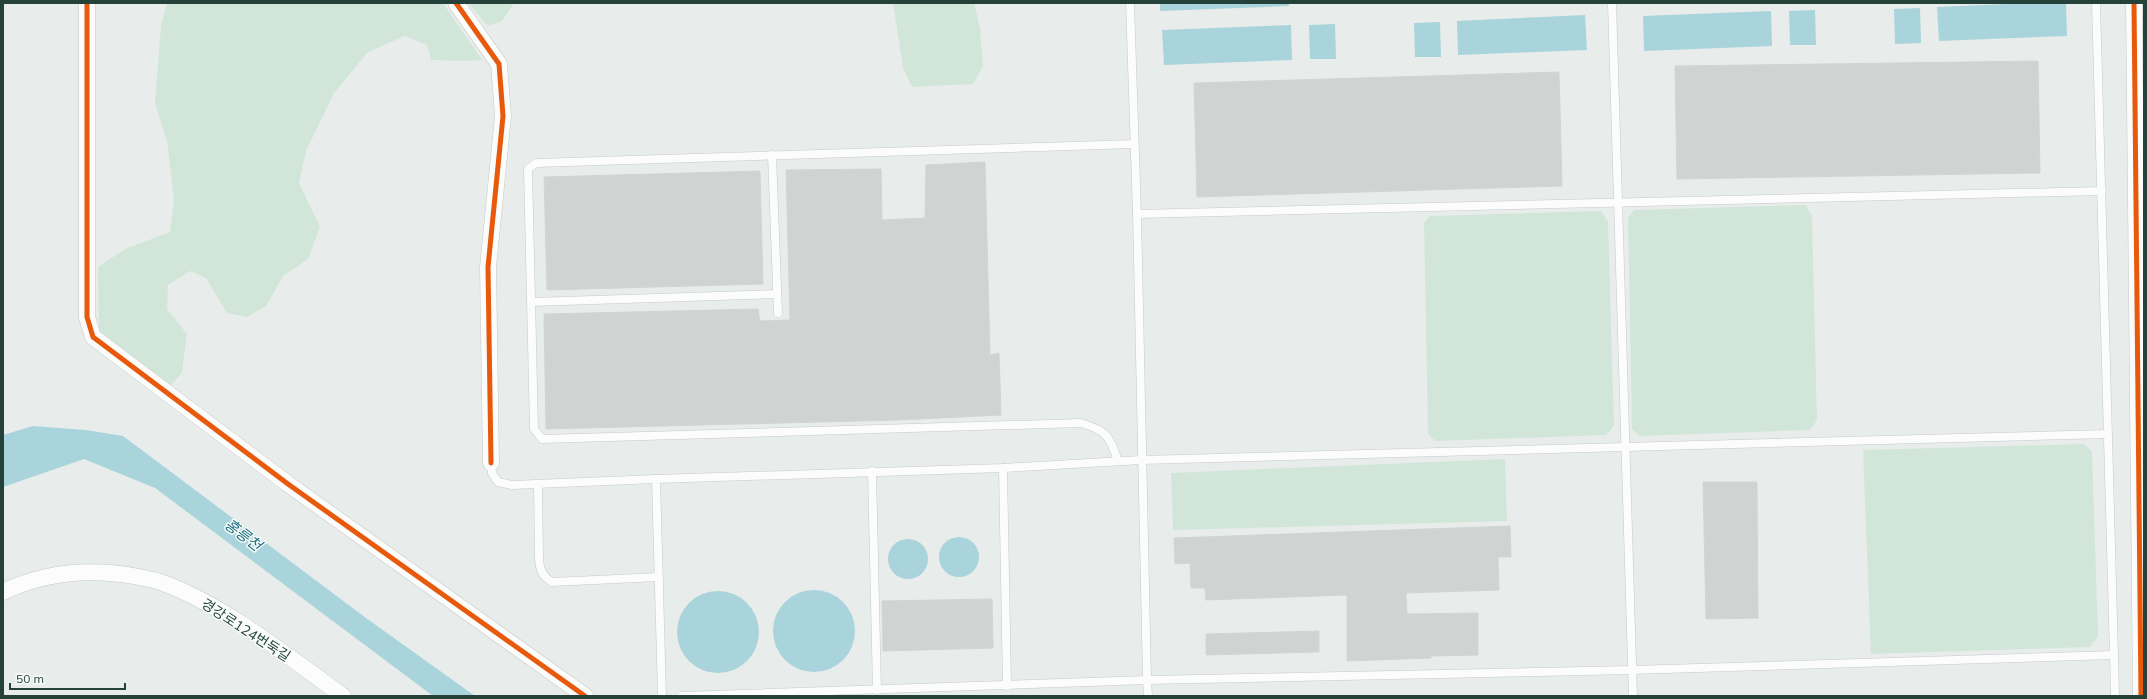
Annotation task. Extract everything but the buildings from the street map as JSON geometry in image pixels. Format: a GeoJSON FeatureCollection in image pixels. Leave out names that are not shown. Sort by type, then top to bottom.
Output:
{"type":"FeatureCollection","features":[{"type":"Feature","properties":{"kind":"street"},"geometry":{"type":"LineString","coordinates":[[87,3],[87,317],[93,337],[288,484],[585,696]]}},
{"type":"Feature","properties":{"kind":"street"},"geometry":{"type":"LineString","coordinates":[[456,3],[465,13],[499,64],[500,72],[503,116],[488,267],[491,463]]}},
{"type":"Feature","properties":{"kind":"street"},"geometry":{"type":"LineString","coordinates":[[2134,3],[2139,38],[2141,696]]}},
{"type":"Feature","properties":{"kind":"street","name":"경강로124번둑길"},"geometry":{"type":"LineString","coordinates":[[3,592],[23,582],[70,572],[119,573],[162,582],[212,606],[343,696]]}},
{"type":"Feature","properties":{"kind":"lane"},"geometry":{"type":"LineString","coordinates":[[1130,3],[1137,214],[1141,460],[1148,696]]}},
{"type":"Feature","properties":{"kind":"lane"},"geometry":{"type":"LineString","coordinates":[[1612,3],[1632,696]]}},
{"type":"Feature","properties":{"kind":"lane"},"geometry":{"type":"LineString","coordinates":[[2096,3],[2115,696]]}},
{"type":"Feature","properties":{"kind":"lane"},"geometry":{"type":"LineString","coordinates":[[1118,461],[1111,441],[1100,429],[1081,423],[542,439],[534,430],[528,169],[536,163],[1134,144]]}},
{"type":"Feature","properties":{"kind":"lane"},"geometry":{"type":"LineString","coordinates":[[772,155],[778,313]]}},
{"type":"Feature","properties":{"kind":"lane"},"geometry":{"type":"LineString","coordinates":[[1137,214],[2102,191]]}},
{"type":"Feature","properties":{"kind":"lane"},"geometry":{"type":"LineString","coordinates":[[531,302],[777,294]]}},
{"type":"Feature","properties":{"kind":"lane"},"geometry":{"type":"LineString","coordinates":[[491,463],[492,473],[498,482],[512,485],[872,471],[1003,468],[1141,460],[2107,434]]}},
{"type":"Feature","properties":{"kind":"lane"},"geometry":{"type":"LineString","coordinates":[[1003,468],[1008,686]]}},
{"type":"Feature","properties":{"kind":"lane"},"geometry":{"type":"LineString","coordinates":[[872,471],[877,690]]}},
{"type":"Feature","properties":{"kind":"lane"},"geometry":{"type":"LineString","coordinates":[[656,479],[662,696]]}},
{"type":"Feature","properties":{"kind":"lane"},"geometry":{"type":"LineString","coordinates":[[538,484],[539,559],[540,570],[544,577],[552,582],[659,577]]}},
{"type":"Feature","properties":{"kind":"lane"},"geometry":{"type":"LineString","coordinates":[[682,696],[1008,686],[1147,680],[1632,670],[2114,655]]}},
{"type":"Feature","properties":{"kind":"green space"},"geometry":{"type":"Polygon","coordinates":[[[167,3],[443,3],[482,60],[431,60],[427,45],[405,36],[368,52],[334,93],[306,151],[299,183],[320,227],[308,259],[283,276],[266,306],[247,317],[227,313],[206,278],[190,271],[168,285],[167,309],[187,334],[182,373],[170,386],[99,332],[98,267],[125,249],[170,232],[174,200],[167,141],[155,103],[161,26],[167,3]]]}},
{"type":"Feature","properties":{"kind":"green space"},"geometry":{"type":"Polygon","coordinates":[[[468,3],[514,3],[502,21],[488,26],[468,3]]]}},
{"type":"Feature","properties":{"kind":"green space"},"geometry":{"type":"Polygon","coordinates":[[[893,3],[974,3],[980,28],[983,66],[973,84],[912,87],[903,68],[893,3]]]}},
{"type":"Feature","properties":{"kind":"green space"},"geometry":{"type":"Polygon","coordinates":[[[1805,205],[1812,216],[1817,420],[1810,430],[1639,436],[1632,429],[1628,218],[1634,210],[1805,205]]]}},
{"type":"Feature","properties":{"kind":"green space"},"geometry":{"type":"Polygon","coordinates":[[[1601,211],[1608,222],[1614,426],[1606,435],[1435,441],[1428,434],[1424,223],[1430,216],[1601,211]]]}},
{"type":"Feature","properties":{"kind":"green space"},"geometry":{"type":"Polygon","coordinates":[[[2084,444],[2092,451],[2098,637],[2090,647],[1871,654],[1863,450],[2084,444]]]}},
{"type":"Feature","properties":{"kind":"green space"},"geometry":{"type":"Polygon","coordinates":[[[1505,459],[1507,521],[1173,530],[1171,473],[1505,459]]]}},
{"type":"Feature","properties":{"kind":"water"},"geometry":{"type":"Polygon","coordinates":[[[1160,3],[1288,3],[1289,6],[1160,11],[1160,3]]]}},
{"type":"Feature","properties":{"kind":"water"},"geometry":{"type":"Polygon","coordinates":[[[2066,3],[2067,36],[1939,41],[1937,7],[2066,3]]]}},
{"type":"Feature","properties":{"kind":"water"},"geometry":{"type":"Polygon","coordinates":[[[1920,8],[1921,43],[1895,44],[1894,9],[1920,8]]]}},
{"type":"Feature","properties":{"kind":"water"},"geometry":{"type":"Polygon","coordinates":[[[1815,10],[1816,45],[1790,45],[1789,11],[1815,10]]]}},
{"type":"Feature","properties":{"kind":"water"},"geometry":{"type":"Polygon","coordinates":[[[1771,11],[1772,46],[1644,51],[1643,16],[1771,11]]]}},
{"type":"Feature","properties":{"kind":"water"},"geometry":{"type":"Polygon","coordinates":[[[1585,15],[1587,50],[1458,55],[1457,21],[1585,15]]]}},
{"type":"Feature","properties":{"kind":"water"},"geometry":{"type":"Polygon","coordinates":[[[1440,22],[1441,57],[1415,57],[1414,23],[1440,22]]]}},
{"type":"Feature","properties":{"kind":"water"},"geometry":{"type":"Polygon","coordinates":[[[1335,24],[1336,59],[1310,59],[1309,25],[1335,24]]]}},
{"type":"Feature","properties":{"kind":"water"},"geometry":{"type":"Polygon","coordinates":[[[1291,25],[1292,60],[1164,65],[1162,30],[1291,25]]]}},
{"type":"Feature","properties":{"kind":"water","name":"홍릉천"},"geometry":{"type":"Polygon","coordinates":[[[33,426],[86,430],[123,436],[366,618],[475,696],[433,696],[155,488],[84,459],[3,487],[3,435],[33,426]]]}},
{"type":"Feature","properties":{"kind":"water"},"geometry":{"type":"Polygon","coordinates":[[[963,537],[970,540],[976,546],[979,557],[978,565],[970,574],[963,577],[955,577],[948,574],[940,565],[939,553],[942,546],[951,538],[963,537]]]}},
{"type":"Feature","properties":{"kind":"water"},"geometry":{"type":"Polygon","coordinates":[[[912,539],[919,542],[925,548],[928,559],[927,567],[919,576],[912,579],[904,579],[897,576],[889,567],[888,555],[891,548],[900,540],[912,539]]]}},
{"type":"Feature","properties":{"kind":"water"},"geometry":{"type":"Polygon","coordinates":[[[814,590],[830,593],[843,602],[852,615],[855,631],[852,647],[843,660],[830,669],[814,672],[798,669],[785,660],[776,647],[773,631],[776,615],[785,602],[798,593],[814,590]]]}},
{"type":"Feature","properties":{"kind":"water"},"geometry":{"type":"Polygon","coordinates":[[[718,591],[734,594],[747,603],[756,616],[759,632],[756,648],[747,661],[734,670],[718,673],[702,670],[689,661],[680,648],[677,632],[680,616],[689,603],[702,594],[718,591]]]}},
{"type":"Feature","properties":{"kind":"cycle path"},"geometry":{"type":"LineString","coordinates":[[87,3],[87,317],[93,337],[288,484],[585,696]]}},
{"type":"Feature","properties":{"kind":"cycle path"},"geometry":{"type":"LineString","coordinates":[[456,3],[499,64],[503,116],[488,267],[491,463]]}},
{"type":"Feature","properties":{"kind":"cycle path"},"geometry":{"type":"LineString","coordinates":[[2134,3],[2141,696]]}}]}
